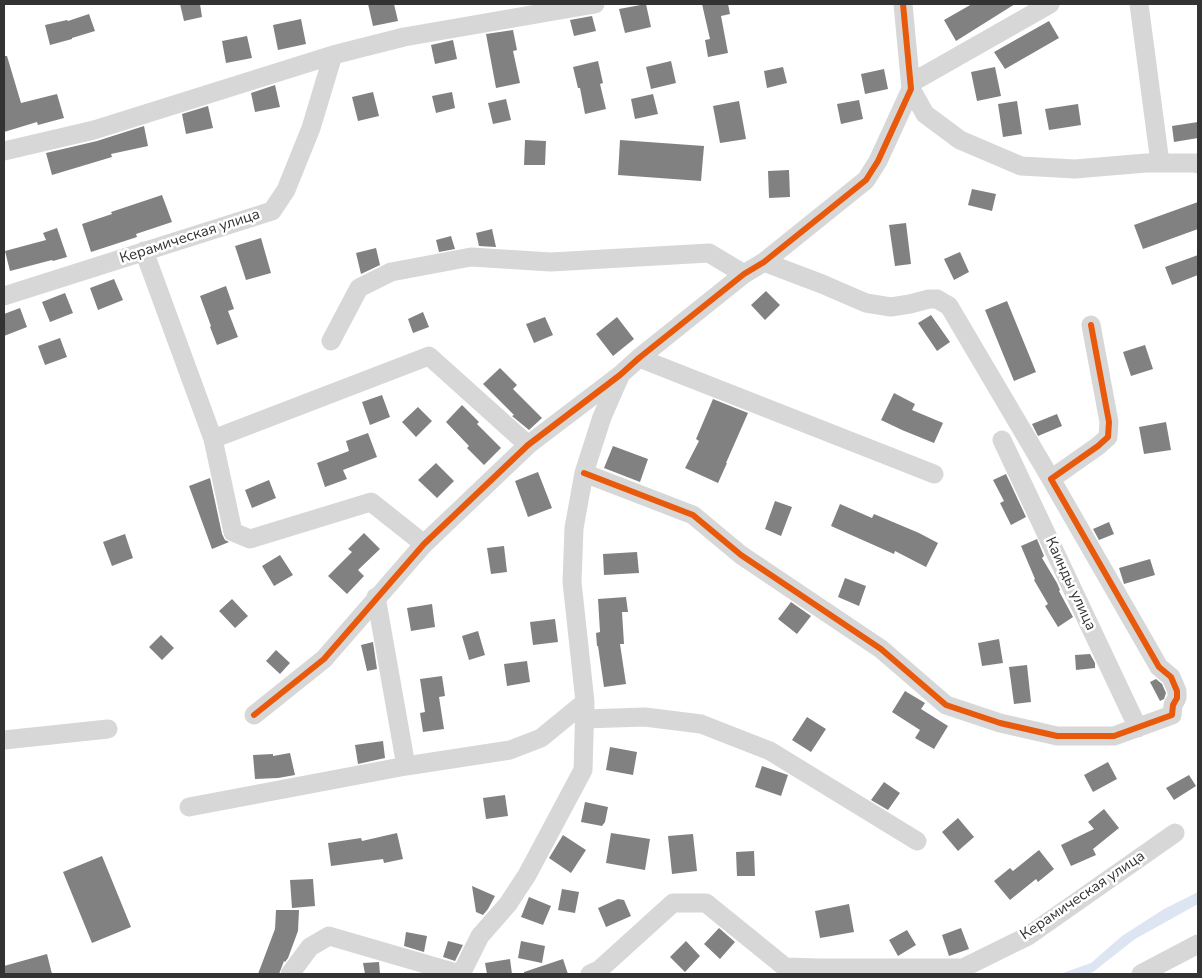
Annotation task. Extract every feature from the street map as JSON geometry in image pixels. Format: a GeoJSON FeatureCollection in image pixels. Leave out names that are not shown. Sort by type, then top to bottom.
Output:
{"type":"FeatureCollection","features":[{"type":"Feature","properties":{"kind":"street"},"geometry":{"type":"LineString","coordinates":[[4,151],[94,130],[333,55],[404,37],[595,4]]}},
{"type":"Feature","properties":{"kind":"street"},"geometry":{"type":"LineString","coordinates":[[903,4],[911,86],[926,114],[960,140],[1021,166],[1075,169],[1160,163],[1198,163]]}},
{"type":"Feature","properties":{"kind":"street"},"geometry":{"type":"LineString","coordinates":[[254,715],[324,659],[424,544],[528,445],[620,375],[744,274],[764,262],[866,180],[878,161],[911,86],[1050,4]]}},
{"type":"Feature","properties":{"kind":"street"},"geometry":{"type":"LineString","coordinates":[[1138,4],[1160,163]]}},
{"type":"Feature","properties":{"kind":"street","name":"Керамическая улица"},"geometry":{"type":"LineString","coordinates":[[4,296],[272,211],[286,190],[311,128],[333,55]]}},
{"type":"Feature","properties":{"kind":"street"},"geometry":{"type":"LineString","coordinates":[[144,251],[213,439],[234,532],[250,539],[370,502],[424,544]]}},
{"type":"Feature","properties":{"kind":"street"},"geometry":{"type":"LineString","coordinates":[[331,341],[359,288],[391,272],[471,257],[551,262],[709,253],[744,274]]}},
{"type":"Feature","properties":{"kind":"street"},"geometry":{"type":"LineString","coordinates":[[584,473],[693,515],[741,554],[881,649],[946,706],[1000,723],[1057,736],[1114,736],[1172,715],[1177,691],[1171,677],[1159,667],[949,306],[937,299],[891,306],[866,303],[764,262]]}},
{"type":"Feature","properties":{"kind":"street"},"geometry":{"type":"LineString","coordinates":[[1050,478],[1098,446],[1108,437],[1110,422],[1091,325]]}},
{"type":"Feature","properties":{"kind":"street"},"geometry":{"type":"LineString","coordinates":[[213,439],[429,356],[528,445]]}},
{"type":"Feature","properties":{"kind":"street"},"geometry":{"type":"LineString","coordinates":[[639,358],[934,474]]}},
{"type":"Feature","properties":{"kind":"street"},"geometry":{"type":"LineString","coordinates":[[290,974],[310,947],[329,936],[460,974],[480,936],[508,904],[527,875],[583,770],[585,710],[572,582],[574,528],[584,473],[602,417],[620,375]]}},
{"type":"Feature","properties":{"kind":"street","name":"Каинды улица"},"geometry":{"type":"LineString","coordinates":[[1002,440],[1138,728]]}},
{"type":"Feature","properties":{"kind":"street"},"geometry":{"type":"LineString","coordinates":[[376,597],[406,766]]}},
{"type":"Feature","properties":{"kind":"street"},"geometry":{"type":"LineString","coordinates":[[189,807],[406,766],[510,750],[541,738],[585,710],[701,724],[770,751],[917,841]]}},
{"type":"Feature","properties":{"kind":"street"},"geometry":{"type":"LineString","coordinates":[[4,740],[108,729]]}},
{"type":"Feature","properties":{"kind":"street","name":"Керамическая улица"},"geometry":{"type":"LineString","coordinates":[[590,974],[599,970],[673,903],[706,903],[782,971],[818,968],[963,968],[1028,936],[1175,833]]}},
{"type":"Feature","properties":{"kind":"street"},"geometry":{"type":"LineString","coordinates":[[1140,974],[1198,944]]}},
{"type":"Feature","properties":{"kind":"shaded area"},"geometry":{"type":"Polygon","coordinates":[[[1198,892],[1198,904],[1135,939],[1093,972],[1086,974],[1060,974],[1091,963],[1122,936],[1164,909],[1198,892]]]}},
{"type":"Feature","properties":{"kind":"building"},"geometry":{"type":"Polygon","coordinates":[[[180,4],[200,4],[202,17],[184,21],[180,4]]]}},
{"type":"Feature","properties":{"kind":"building"},"geometry":{"type":"Polygon","coordinates":[[[368,4],[394,4],[398,21],[373,26],[368,4]]]}},
{"type":"Feature","properties":{"kind":"building"},"geometry":{"type":"Polygon","coordinates":[[[646,4],[651,27],[625,33],[619,9],[646,4]]]}},
{"type":"Feature","properties":{"kind":"building"},"geometry":{"type":"Polygon","coordinates":[[[702,4],[728,4],[730,14],[721,16],[728,53],[708,57],[705,40],[710,39],[702,4]]]}},
{"type":"Feature","properties":{"kind":"building"},"geometry":{"type":"Polygon","coordinates":[[[972,4],[1015,4],[956,41],[944,20],[972,4]]]}},
{"type":"Feature","properties":{"kind":"building"},"geometry":{"type":"Polygon","coordinates":[[[89,14],[95,31],[50,45],[45,25],[68,21],[89,14]]]}},
{"type":"Feature","properties":{"kind":"building"},"geometry":{"type":"Polygon","coordinates":[[[592,16],[596,31],[574,36],[570,20],[592,16]]]}},
{"type":"Feature","properties":{"kind":"building"},"geometry":{"type":"Polygon","coordinates":[[[301,19],[306,44],[278,50],[273,25],[301,19]]]}},
{"type":"Feature","properties":{"kind":"building"},"geometry":{"type":"Polygon","coordinates":[[[1049,21],[1059,38],[1005,69],[994,52],[1049,21]]]}},
{"type":"Feature","properties":{"kind":"building"},"geometry":{"type":"Polygon","coordinates":[[[513,30],[517,50],[513,51],[520,83],[496,88],[486,34],[513,30]]]}},
{"type":"Feature","properties":{"kind":"building"},"geometry":{"type":"Polygon","coordinates":[[[247,36],[252,58],[226,63],[222,41],[247,36]]]}},
{"type":"Feature","properties":{"kind":"building"},"geometry":{"type":"Polygon","coordinates":[[[453,40],[457,59],[435,64],[431,45],[453,40]]]}},
{"type":"Feature","properties":{"kind":"building"},"geometry":{"type":"Polygon","coordinates":[[[4,56],[7,56],[21,103],[57,94],[64,118],[38,125],[37,122],[4,132],[4,56]]]}},
{"type":"Feature","properties":{"kind":"building"},"geometry":{"type":"Polygon","coordinates":[[[598,61],[603,83],[600,84],[606,109],[585,114],[580,88],[578,88],[573,67],[598,61]]]}},
{"type":"Feature","properties":{"kind":"building"},"geometry":{"type":"Polygon","coordinates":[[[671,61],[676,83],[651,89],[646,67],[671,61]]]}},
{"type":"Feature","properties":{"kind":"building"},"geometry":{"type":"Polygon","coordinates":[[[783,67],[787,83],[767,88],[764,71],[783,67]]]}},
{"type":"Feature","properties":{"kind":"building"},"geometry":{"type":"Polygon","coordinates":[[[995,67],[1001,96],[977,101],[971,72],[995,67]]]}},
{"type":"Feature","properties":{"kind":"building"},"geometry":{"type":"Polygon","coordinates":[[[884,69],[888,89],[865,94],[861,74],[884,69]]]}},
{"type":"Feature","properties":{"kind":"building"},"geometry":{"type":"Polygon","coordinates":[[[275,85],[280,107],[255,112],[251,93],[275,85]]]}},
{"type":"Feature","properties":{"kind":"building"},"geometry":{"type":"Polygon","coordinates":[[[373,92],[379,116],[358,121],[352,97],[373,92]]]}},
{"type":"Feature","properties":{"kind":"building"},"geometry":{"type":"Polygon","coordinates":[[[452,92],[455,108],[436,113],[432,96],[452,92]]]}},
{"type":"Feature","properties":{"kind":"building"},"geometry":{"type":"Polygon","coordinates":[[[653,94],[658,114],[635,119],[631,99],[653,94]]]}},
{"type":"Feature","properties":{"kind":"building"},"geometry":{"type":"Polygon","coordinates":[[[506,99],[511,120],[493,124],[488,103],[506,99]]]}},
{"type":"Feature","properties":{"kind":"building"},"geometry":{"type":"Polygon","coordinates":[[[859,100],[863,119],[841,124],[837,104],[859,100]]]}},
{"type":"Feature","properties":{"kind":"building"},"geometry":{"type":"Polygon","coordinates":[[[739,101],[746,139],[720,143],[713,106],[739,101]]]}},
{"type":"Feature","properties":{"kind":"building"},"geometry":{"type":"Polygon","coordinates":[[[1017,101],[1022,134],[1003,137],[998,104],[1017,101]]]}},
{"type":"Feature","properties":{"kind":"building"},"geometry":{"type":"Polygon","coordinates":[[[1078,104],[1081,125],[1049,130],[1045,109],[1078,104]]]}},
{"type":"Feature","properties":{"kind":"building"},"geometry":{"type":"Polygon","coordinates":[[[208,106],[213,128],[186,134],[182,114],[208,106]]]}},
{"type":"Feature","properties":{"kind":"building"},"geometry":{"type":"Polygon","coordinates":[[[1198,122],[1198,138],[1174,142],[1172,126],[1198,122]]]}},
{"type":"Feature","properties":{"kind":"building"},"geometry":{"type":"Polygon","coordinates":[[[144,126],[148,146],[111,154],[112,157],[52,175],[46,153],[97,141],[144,126]]]}},
{"type":"Feature","properties":{"kind":"building"},"geometry":{"type":"Polygon","coordinates":[[[525,140],[546,141],[545,165],[524,165],[525,140]]]}},
{"type":"Feature","properties":{"kind":"building"},"geometry":{"type":"Polygon","coordinates":[[[620,140],[704,146],[701,181],[618,175],[620,140]]]}},
{"type":"Feature","properties":{"kind":"building"},"geometry":{"type":"Polygon","coordinates":[[[789,170],[790,197],[769,198],[768,171],[789,170]]]}},
{"type":"Feature","properties":{"kind":"building"},"geometry":{"type":"Polygon","coordinates":[[[972,189],[996,194],[992,211],[968,205],[972,189]]]}},
{"type":"Feature","properties":{"kind":"building"},"geometry":{"type":"Polygon","coordinates":[[[162,195],[172,222],[136,234],[137,237],[91,252],[82,224],[162,195]]]}},
{"type":"Feature","properties":{"kind":"building"},"geometry":{"type":"Polygon","coordinates":[[[1198,202],[1198,229],[1143,249],[1134,225],[1198,202]]]}},
{"type":"Feature","properties":{"kind":"building"},"geometry":{"type":"Polygon","coordinates":[[[906,223],[911,264],[895,266],[889,225],[906,223]]]}},
{"type":"Feature","properties":{"kind":"building"},"geometry":{"type":"Polygon","coordinates":[[[57,228],[67,257],[10,271],[5,251],[46,240],[43,233],[57,228]]]}},
{"type":"Feature","properties":{"kind":"building"},"geometry":{"type":"Polygon","coordinates":[[[492,229],[496,247],[479,246],[476,233],[492,229]]]}},
{"type":"Feature","properties":{"kind":"building"},"geometry":{"type":"Polygon","coordinates":[[[451,236],[455,249],[439,252],[436,240],[451,236]]]}},
{"type":"Feature","properties":{"kind":"building"},"geometry":{"type":"Polygon","coordinates":[[[261,238],[271,273],[246,280],[235,246],[261,238]]]}},
{"type":"Feature","properties":{"kind":"building"},"geometry":{"type":"Polygon","coordinates":[[[376,248],[380,265],[361,274],[356,253],[376,248]]]}},
{"type":"Feature","properties":{"kind":"building"},"geometry":{"type":"Polygon","coordinates":[[[960,252],[969,272],[954,280],[944,259],[960,252]]]}},
{"type":"Feature","properties":{"kind":"building"},"geometry":{"type":"Polygon","coordinates":[[[1198,255],[1198,275],[1172,285],[1165,267],[1198,255]]]}},
{"type":"Feature","properties":{"kind":"building"},"geometry":{"type":"Polygon","coordinates":[[[114,279],[123,300],[98,310],[90,288],[114,279]]]}},
{"type":"Feature","properties":{"kind":"building"},"geometry":{"type":"Polygon","coordinates":[[[226,286],[234,309],[228,311],[238,337],[217,345],[200,296],[226,286]]]}},
{"type":"Feature","properties":{"kind":"building"},"geometry":{"type":"Polygon","coordinates":[[[766,291],[780,305],[765,320],[751,305],[766,291]]]}},
{"type":"Feature","properties":{"kind":"building"},"geometry":{"type":"Polygon","coordinates":[[[65,293],[73,313],[50,322],[42,302],[65,293]]]}},
{"type":"Feature","properties":{"kind":"building"},"geometry":{"type":"Polygon","coordinates":[[[1007,301],[1036,372],[1014,381],[985,310],[1007,301]]]}},
{"type":"Feature","properties":{"kind":"building"},"geometry":{"type":"Polygon","coordinates":[[[20,308],[27,327],[4,336],[4,314],[20,308]]]}},
{"type":"Feature","properties":{"kind":"building"},"geometry":{"type":"Polygon","coordinates":[[[423,312],[429,327],[413,333],[408,319],[423,312]]]}},
{"type":"Feature","properties":{"kind":"building"},"geometry":{"type":"Polygon","coordinates":[[[931,315],[950,342],[937,351],[918,323],[931,315]]]}},
{"type":"Feature","properties":{"kind":"building"},"geometry":{"type":"Polygon","coordinates":[[[545,317],[553,335],[534,343],[526,324],[545,317]]]}},
{"type":"Feature","properties":{"kind":"building"},"geometry":{"type":"Polygon","coordinates":[[[617,317],[634,339],[613,356],[596,334],[617,317]]]}},
{"type":"Feature","properties":{"kind":"building"},"geometry":{"type":"Polygon","coordinates":[[[60,338],[67,357],[45,365],[38,346],[60,338]]]}},
{"type":"Feature","properties":{"kind":"building"},"geometry":{"type":"Polygon","coordinates":[[[1145,345],[1153,369],[1131,376],[1123,352],[1145,345]]]}},
{"type":"Feature","properties":{"kind":"building"},"geometry":{"type":"Polygon","coordinates":[[[500,368],[517,385],[513,389],[542,418],[529,430],[512,416],[514,415],[483,384],[500,368]]]}},
{"type":"Feature","properties":{"kind":"building"},"geometry":{"type":"Polygon","coordinates":[[[894,393],[915,404],[912,410],[943,423],[934,443],[881,420],[894,393]]]}},
{"type":"Feature","properties":{"kind":"building"},"geometry":{"type":"Polygon","coordinates":[[[382,395],[390,417],[370,425],[362,402],[382,395]]]}},
{"type":"Feature","properties":{"kind":"building"},"geometry":{"type":"Polygon","coordinates":[[[713,399],[748,413],[718,483],[685,468],[699,441],[696,439],[713,399]]]}},
{"type":"Feature","properties":{"kind":"building"},"geometry":{"type":"Polygon","coordinates":[[[462,405],[479,422],[477,424],[501,448],[484,465],[446,422],[462,405]]]}},
{"type":"Feature","properties":{"kind":"building"},"geometry":{"type":"Polygon","coordinates":[[[418,407],[432,421],[416,437],[402,422],[418,407]]]}},
{"type":"Feature","properties":{"kind":"building"},"geometry":{"type":"Polygon","coordinates":[[[1057,414],[1062,426],[1038,436],[1032,424],[1057,414]]]}},
{"type":"Feature","properties":{"kind":"building"},"geometry":{"type":"Polygon","coordinates":[[[1166,422],[1171,450],[1144,454],[1139,427],[1166,422]]]}},
{"type":"Feature","properties":{"kind":"building"},"geometry":{"type":"Polygon","coordinates":[[[368,433],[377,457],[343,470],[347,479],[325,487],[317,463],[349,451],[346,441],[368,433]]]}},
{"type":"Feature","properties":{"kind":"building"},"geometry":{"type":"Polygon","coordinates":[[[613,446],[648,459],[640,482],[604,468],[613,446]]]}},
{"type":"Feature","properties":{"kind":"building"},"geometry":{"type":"Polygon","coordinates":[[[436,463],[454,481],[437,498],[418,480],[436,463]]]}},
{"type":"Feature","properties":{"kind":"building"},"geometry":{"type":"Polygon","coordinates":[[[538,472],[552,508],[528,517],[515,481],[538,472]]]}},
{"type":"Feature","properties":{"kind":"building"},"geometry":{"type":"Polygon","coordinates":[[[1006,474],[1026,517],[1011,525],[1000,503],[1004,501],[993,480],[1006,474]]]}},
{"type":"Feature","properties":{"kind":"building"},"geometry":{"type":"Polygon","coordinates":[[[210,478],[222,534],[225,540],[229,542],[212,549],[189,486],[210,478]]]}},
{"type":"Feature","properties":{"kind":"building"},"geometry":{"type":"Polygon","coordinates":[[[269,480],[276,498],[252,508],[245,490],[269,480]]]}},
{"type":"Feature","properties":{"kind":"building"},"geometry":{"type":"Polygon","coordinates":[[[775,501],[792,507],[781,536],[765,529],[775,501]]]}},
{"type":"Feature","properties":{"kind":"building"},"geometry":{"type":"Polygon","coordinates":[[[840,504],[872,518],[874,514],[938,543],[926,567],[895,551],[894,554],[831,526],[840,504]]]}},
{"type":"Feature","properties":{"kind":"building"},"geometry":{"type":"Polygon","coordinates":[[[1109,522],[1114,534],[1099,540],[1093,529],[1109,522]]]}},
{"type":"Feature","properties":{"kind":"building"},"geometry":{"type":"Polygon","coordinates":[[[364,533],[380,549],[358,570],[364,576],[347,594],[328,576],[352,552],[348,549],[364,533]]]}},
{"type":"Feature","properties":{"kind":"building"},"geometry":{"type":"Polygon","coordinates":[[[125,534],[133,558],[112,566],[103,542],[125,534]]]}},
{"type":"Feature","properties":{"kind":"building"},"geometry":{"type":"Polygon","coordinates":[[[1037,539],[1044,556],[1042,558],[1057,583],[1059,591],[1073,617],[1058,627],[1045,606],[1048,604],[1034,580],[1021,546],[1037,539]]]}},
{"type":"Feature","properties":{"kind":"building"},"geometry":{"type":"Polygon","coordinates":[[[504,546],[507,572],[491,574],[487,548],[504,546]]]}},
{"type":"Feature","properties":{"kind":"building"},"geometry":{"type":"Polygon","coordinates":[[[637,552],[639,573],[604,575],[603,554],[637,552]]]}},
{"type":"Feature","properties":{"kind":"building"},"geometry":{"type":"Polygon","coordinates":[[[280,555],[293,575],[274,586],[262,566],[280,555]]]}},
{"type":"Feature","properties":{"kind":"building"},"geometry":{"type":"Polygon","coordinates":[[[1150,559],[1155,575],[1124,584],[1119,568],[1150,559]]]}},
{"type":"Feature","properties":{"kind":"building"},"geometry":{"type":"Polygon","coordinates":[[[845,578],[866,586],[859,606],[838,597],[845,578]]]}},
{"type":"Feature","properties":{"kind":"building"},"geometry":{"type":"Polygon","coordinates":[[[626,597],[628,612],[622,612],[624,644],[620,644],[626,684],[604,687],[596,633],[600,632],[598,599],[626,597]]]}},
{"type":"Feature","properties":{"kind":"building"},"geometry":{"type":"Polygon","coordinates":[[[232,599],[248,616],[235,628],[219,611],[232,599]]]}},
{"type":"Feature","properties":{"kind":"building"},"geometry":{"type":"Polygon","coordinates":[[[791,602],[811,616],[797,634],[778,619],[791,602]]]}},
{"type":"Feature","properties":{"kind":"building"},"geometry":{"type":"Polygon","coordinates":[[[432,604],[435,627],[411,631],[407,608],[432,604]]]}},
{"type":"Feature","properties":{"kind":"building"},"geometry":{"type":"Polygon","coordinates":[[[555,619],[558,642],[533,645],[530,622],[555,619]]]}},
{"type":"Feature","properties":{"kind":"building"},"geometry":{"type":"Polygon","coordinates":[[[478,631],[485,655],[469,660],[462,636],[478,631]]]}},
{"type":"Feature","properties":{"kind":"building"},"geometry":{"type":"Polygon","coordinates":[[[161,635],[174,648],[162,660],[149,647],[161,635]]]}},
{"type":"Feature","properties":{"kind":"building"},"geometry":{"type":"Polygon","coordinates":[[[999,639],[1003,663],[982,666],[978,643],[999,639]]]}},
{"type":"Feature","properties":{"kind":"building"},"geometry":{"type":"Polygon","coordinates":[[[373,642],[377,669],[367,671],[361,645],[373,642]]]}},
{"type":"Feature","properties":{"kind":"building"},"geometry":{"type":"Polygon","coordinates":[[[276,650],[290,663],[280,674],[266,661],[276,650]]]}},
{"type":"Feature","properties":{"kind":"building"},"geometry":{"type":"Polygon","coordinates":[[[1090,654],[1095,663],[1095,668],[1076,670],[1075,655],[1090,654]]]}},
{"type":"Feature","properties":{"kind":"building"},"geometry":{"type":"Polygon","coordinates":[[[527,661],[530,682],[507,686],[504,664],[527,661]]]}},
{"type":"Feature","properties":{"kind":"building"},"geometry":{"type":"Polygon","coordinates":[[[1027,665],[1031,702],[1014,704],[1009,667],[1027,665]]]}},
{"type":"Feature","properties":{"kind":"building"},"geometry":{"type":"Polygon","coordinates":[[[442,676],[445,696],[439,697],[444,729],[423,732],[420,713],[425,712],[420,679],[442,676]]]}},
{"type":"Feature","properties":{"kind":"building"},"geometry":{"type":"Polygon","coordinates":[[[1156,679],[1162,684],[1166,693],[1164,699],[1160,701],[1150,682],[1156,679]]]}},
{"type":"Feature","properties":{"kind":"building"},"geometry":{"type":"Polygon","coordinates":[[[905,691],[925,703],[921,709],[948,726],[934,749],[915,738],[920,730],[892,712],[905,691]]]}},
{"type":"Feature","properties":{"kind":"building"},"geometry":{"type":"Polygon","coordinates":[[[807,717],[826,729],[811,752],[792,740],[807,717]]]}},
{"type":"Feature","properties":{"kind":"building"},"geometry":{"type":"Polygon","coordinates":[[[383,741],[385,758],[358,764],[355,745],[383,741]]]}},
{"type":"Feature","properties":{"kind":"building"},"geometry":{"type":"Polygon","coordinates":[[[610,747],[637,752],[633,775],[606,770],[610,747]]]}},
{"type":"Feature","properties":{"kind":"building"},"geometry":{"type":"Polygon","coordinates":[[[290,753],[295,775],[255,779],[253,755],[273,754],[273,756],[290,753]]]}},
{"type":"Feature","properties":{"kind":"building"},"geometry":{"type":"Polygon","coordinates":[[[1108,762],[1117,779],[1093,792],[1084,775],[1108,762]]]}},
{"type":"Feature","properties":{"kind":"building"},"geometry":{"type":"Polygon","coordinates":[[[762,766],[788,775],[781,796],[755,787],[762,766]]]}},
{"type":"Feature","properties":{"kind":"building"},"geometry":{"type":"Polygon","coordinates":[[[1189,775],[1196,786],[1174,800],[1166,788],[1189,775]]]}},
{"type":"Feature","properties":{"kind":"building"},"geometry":{"type":"Polygon","coordinates":[[[884,782],[900,793],[888,810],[871,800],[884,782]]]}},
{"type":"Feature","properties":{"kind":"building"},"geometry":{"type":"Polygon","coordinates":[[[505,795],[508,816],[486,819],[483,798],[505,795]]]}},
{"type":"Feature","properties":{"kind":"building"},"geometry":{"type":"Polygon","coordinates":[[[585,802],[608,807],[605,822],[602,826],[581,822],[585,802]]]}},
{"type":"Feature","properties":{"kind":"building"},"geometry":{"type":"Polygon","coordinates":[[[1104,809],[1119,828],[1093,849],[1096,855],[1071,866],[1061,845],[1094,829],[1088,822],[1104,809]]]}},
{"type":"Feature","properties":{"kind":"building"},"geometry":{"type":"Polygon","coordinates":[[[958,818],[974,837],[958,851],[942,832],[958,818]]]}},
{"type":"Feature","properties":{"kind":"building"},"geometry":{"type":"Polygon","coordinates":[[[397,833],[403,859],[384,863],[383,859],[331,866],[328,843],[361,838],[362,841],[397,833]]]}},
{"type":"Feature","properties":{"kind":"building"},"geometry":{"type":"Polygon","coordinates":[[[611,833],[650,839],[645,870],[606,863],[611,833]]]}},
{"type":"Feature","properties":{"kind":"building"},"geometry":{"type":"Polygon","coordinates":[[[693,834],[697,871],[672,874],[668,836],[693,834]]]}},
{"type":"Feature","properties":{"kind":"building"},"geometry":{"type":"Polygon","coordinates":[[[563,835],[586,850],[571,873],[549,858],[563,835]]]}},
{"type":"Feature","properties":{"kind":"building"},"geometry":{"type":"Polygon","coordinates":[[[1039,850],[1054,869],[1038,882],[1036,879],[1010,900],[994,881],[1010,868],[1013,871],[1039,850]]]}},
{"type":"Feature","properties":{"kind":"building"},"geometry":{"type":"Polygon","coordinates":[[[754,851],[755,876],[737,876],[736,852],[754,851]]]}},
{"type":"Feature","properties":{"kind":"building"},"geometry":{"type":"Polygon","coordinates":[[[102,856],[131,927],[92,943],[63,872],[102,856]]]}},
{"type":"Feature","properties":{"kind":"building"},"geometry":{"type":"Polygon","coordinates":[[[313,879],[315,906],[292,908],[290,880],[313,879]]]}},
{"type":"Feature","properties":{"kind":"building"},"geometry":{"type":"Polygon","coordinates":[[[472,886],[495,896],[483,915],[476,912],[472,886]]]}},
{"type":"Feature","properties":{"kind":"building"},"geometry":{"type":"Polygon","coordinates":[[[562,889],[579,892],[575,913],[558,910],[562,889]]]}},
{"type":"Feature","properties":{"kind":"building"},"geometry":{"type":"Polygon","coordinates":[[[529,897],[551,906],[543,925],[521,917],[529,897]]]}},
{"type":"Feature","properties":{"kind":"building"},"geometry":{"type":"Polygon","coordinates":[[[618,899],[624,900],[631,916],[606,927],[598,908],[618,899]]]}},
{"type":"Feature","properties":{"kind":"building"},"geometry":{"type":"Polygon","coordinates":[[[849,904],[854,932],[820,938],[815,911],[849,904]]]}},
{"type":"Feature","properties":{"kind":"building"},"geometry":{"type":"Polygon","coordinates":[[[276,910],[299,910],[298,931],[288,958],[284,961],[279,974],[258,974],[275,929],[276,910]]]}},
{"type":"Feature","properties":{"kind":"building"},"geometry":{"type":"Polygon","coordinates":[[[719,928],[735,942],[720,959],[704,944],[719,928]]]}},
{"type":"Feature","properties":{"kind":"building"},"geometry":{"type":"Polygon","coordinates":[[[961,928],[969,949],[949,956],[942,935],[961,928]]]}},
{"type":"Feature","properties":{"kind":"building"},"geometry":{"type":"Polygon","coordinates":[[[907,930],[916,945],[898,956],[889,940],[907,930]]]}},
{"type":"Feature","properties":{"kind":"building"},"geometry":{"type":"Polygon","coordinates":[[[406,932],[427,936],[424,952],[404,946],[406,932]]]}},
{"type":"Feature","properties":{"kind":"building"},"geometry":{"type":"Polygon","coordinates":[[[448,941],[463,945],[455,961],[443,957],[448,941]]]}},
{"type":"Feature","properties":{"kind":"building"},"geometry":{"type":"Polygon","coordinates":[[[521,941],[545,946],[542,963],[518,958],[521,941]]]}},
{"type":"Feature","properties":{"kind":"building"},"geometry":{"type":"Polygon","coordinates":[[[686,941],[700,956],[685,972],[670,957],[686,941]]]}},
{"type":"Feature","properties":{"kind":"building"},"geometry":{"type":"Polygon","coordinates":[[[47,954],[52,974],[4,974],[4,966],[47,954]]]}},
{"type":"Feature","properties":{"kind":"building"},"geometry":{"type":"Polygon","coordinates":[[[510,959],[512,974],[487,974],[485,963],[510,959]]]}},
{"type":"Feature","properties":{"kind":"building"},"geometry":{"type":"Polygon","coordinates":[[[563,959],[568,974],[524,974],[524,972],[563,959]]]}},
{"type":"Feature","properties":{"kind":"building"},"geometry":{"type":"Polygon","coordinates":[[[379,962],[380,974],[365,974],[363,963],[379,962]]]}},
{"type":"Feature","properties":{"kind":"cycle path"},"geometry":{"type":"LineString","coordinates":[[254,715],[324,659],[424,544],[528,445],[620,375],[744,274],[764,262],[866,180],[878,161],[911,89],[903,4]]}},
{"type":"Feature","properties":{"kind":"cycle path"},"geometry":{"type":"LineString","coordinates":[[584,473],[693,515],[741,555],[881,649],[946,705],[1000,723],[1057,736],[1114,736],[1172,715],[1177,691],[1171,677],[1159,667],[1051,479],[1108,437],[1109,422],[1091,325]]}}]}
